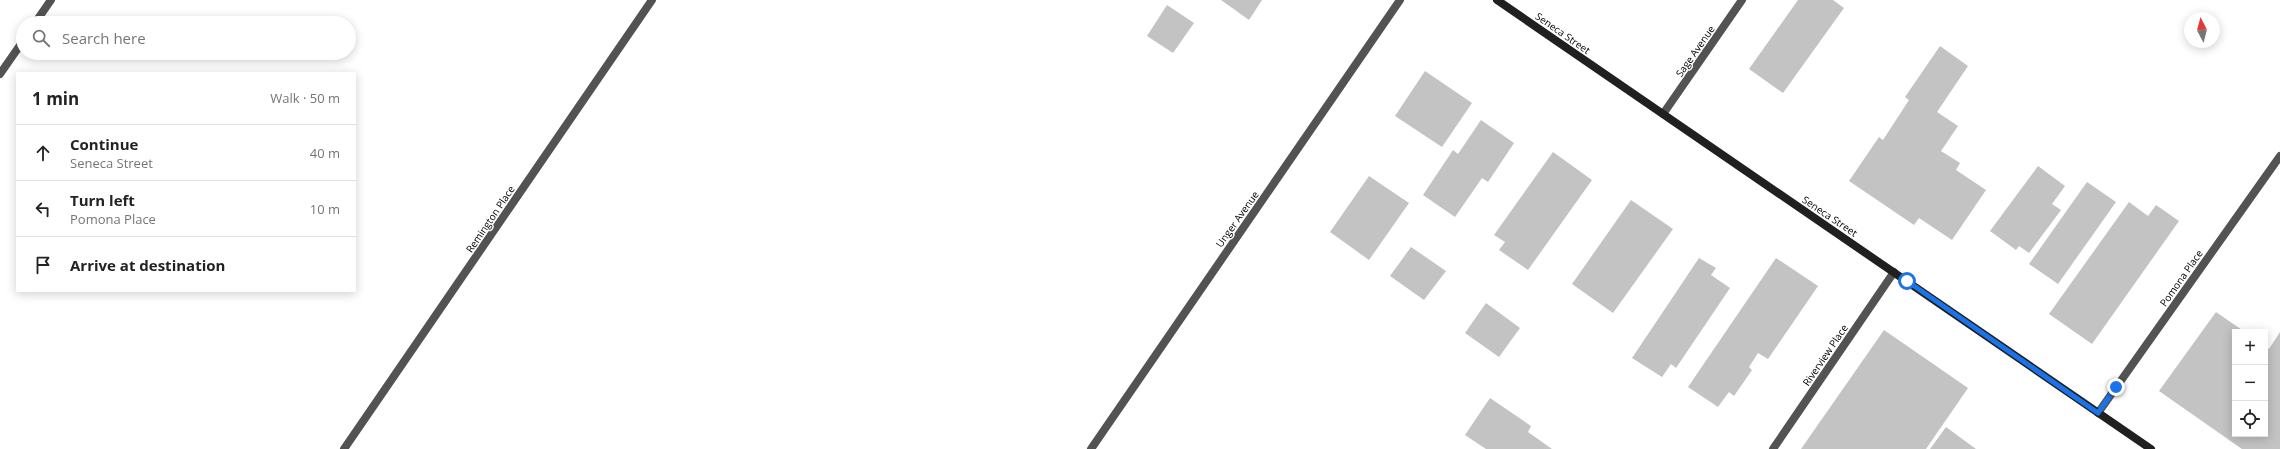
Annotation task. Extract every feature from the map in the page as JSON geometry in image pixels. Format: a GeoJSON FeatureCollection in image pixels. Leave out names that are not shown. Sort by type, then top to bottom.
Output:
{"type":"FeatureCollection","features":[{"type":"Feature","properties":{"kind":"main road","name":"Seneca Street"},"geometry":{"type":"LineString","coordinates":[[1497,0],[2151,449]]}},
{"type":"Feature","properties":{"kind":"street"},"geometry":{"type":"LineString","coordinates":[[40,16],[51,0]]}},
{"type":"Feature","properties":{"kind":"street","name":"Remington Place"},"geometry":{"type":"LineString","coordinates":[[344,449],[652,0]]}},
{"type":"Feature","properties":{"kind":"street","name":"Unger Avenue"},"geometry":{"type":"LineString","coordinates":[[1091,449],[1400,0]]}},
{"type":"Feature","properties":{"kind":"street","name":"Sage Avenue"},"geometry":{"type":"LineString","coordinates":[[1663,114],[1742,0]]}},
{"type":"Feature","properties":{"kind":"street"},"geometry":{"type":"LineString","coordinates":[[0,74],[16,51]]}},
{"type":"Feature","properties":{"kind":"street","name":"Pomona Place"},"geometry":{"type":"LineString","coordinates":[[2098,413],[2280,156]]}},
{"type":"Feature","properties":{"kind":"street","name":"Riverview Place"},"geometry":{"type":"LineString","coordinates":[[1773,449],[1894,272]]}},
{"type":"Feature","properties":{"kind":"building"},"geometry":{"type":"Polygon","coordinates":[[[1221,0],[1262,0],[1249,20],[1221,0]]]}},
{"type":"Feature","properties":{"kind":"building"},"geometry":{"type":"Polygon","coordinates":[[[1798,0],[1833,0],[1844,8],[1783,93],[1749,69],[1798,0]]]}},
{"type":"Feature","properties":{"kind":"building"},"geometry":{"type":"Polygon","coordinates":[[[1167,5],[1194,23],[1173,53],[1147,36],[1167,5]]]}},
{"type":"Feature","properties":{"kind":"building"},"geometry":{"type":"Polygon","coordinates":[[[1940,46],[1968,66],[1937,112],[1958,126],[1941,151],[1960,163],[1956,170],[1986,190],[1952,240],[1919,218],[1914,225],[1849,181],[1879,137],[1883,140],[1909,100],[1905,97],[1940,46]]]}},
{"type":"Feature","properties":{"kind":"building"},"geometry":{"type":"Polygon","coordinates":[[[1425,71],[1472,103],[1442,147],[1395,116],[1425,71]]]}},
{"type":"Feature","properties":{"kind":"building"},"geometry":{"type":"Polygon","coordinates":[[[1481,120],[1514,143],[1488,182],[1482,178],[1455,217],[1423,195],[1453,150],[1458,154],[1481,120]]]}},
{"type":"Feature","properties":{"kind":"building"},"geometry":{"type":"Polygon","coordinates":[[[1553,152],[1592,180],[1528,270],[1499,250],[1505,242],[1494,235],[1553,152]]]}},
{"type":"Feature","properties":{"kind":"building"},"geometry":{"type":"Polygon","coordinates":[[[2038,166],[2065,186],[2052,204],[2061,210],[2029,253],[2019,246],[2016,250],[1990,231],[2038,166]]]}},
{"type":"Feature","properties":{"kind":"building"},"geometry":{"type":"Polygon","coordinates":[[[1369,176],[1409,203],[1369,260],[1330,232],[1369,176]]]}},
{"type":"Feature","properties":{"kind":"building"},"geometry":{"type":"Polygon","coordinates":[[[2087,182],[2116,202],[2058,284],[2029,264],[2087,182]]]}},
{"type":"Feature","properties":{"kind":"building"},"geometry":{"type":"Polygon","coordinates":[[[1631,200],[1673,229],[1613,313],[1572,284],[1631,200]]]}},
{"type":"Feature","properties":{"kind":"building"},"geometry":{"type":"Polygon","coordinates":[[[2129,202],[2148,216],[2156,205],[2179,221],[2092,344],[2049,314],[2129,202]]]}},
{"type":"Feature","properties":{"kind":"building"},"geometry":{"type":"Polygon","coordinates":[[[1411,247],[1446,271],[1424,300],[1390,276],[1411,247]]]}},
{"type":"Feature","properties":{"kind":"building"},"geometry":{"type":"Polygon","coordinates":[[[1699,258],[1716,268],[1711,275],[1730,288],[1676,368],[1671,364],[1662,377],[1632,358],[1699,258]]]}},
{"type":"Feature","properties":{"kind":"building"},"geometry":{"type":"Polygon","coordinates":[[[1776,258],[1818,286],[1768,359],[1758,353],[1749,367],[1752,370],[1734,396],[1729,392],[1718,407],[1688,387],[1776,258]]]}},
{"type":"Feature","properties":{"kind":"building"},"geometry":{"type":"Polygon","coordinates":[[[1486,303],[1520,328],[1499,357],[1465,333],[1486,303]]]}},
{"type":"Feature","properties":{"kind":"building"},"geometry":{"type":"Polygon","coordinates":[[[2216,312],[2241,329],[2232,329],[2232,437],[2268,437],[2268,348],[2269,349],[2280,332],[2280,449],[2242,449],[2159,391],[2216,312]]]}},
{"type":"Feature","properties":{"kind":"building"},"geometry":{"type":"Polygon","coordinates":[[[1884,330],[1968,388],[1926,449],[1801,449],[1884,330]]]}},
{"type":"Feature","properties":{"kind":"building"},"geometry":{"type":"Polygon","coordinates":[[[1490,398],[1531,426],[1528,432],[1552,449],[1486,449],[1465,435],[1490,398]]]}},
{"type":"Feature","properties":{"kind":"building"},"geometry":{"type":"Polygon","coordinates":[[[1946,427],[1976,449],[1930,449],[1946,427]]]}},
{"type":"Feature","properties":{"kind":"route"},"geometry":{"type":"LineString","coordinates":[[1907,281],[2098,413],[2116,387]]}}]}
